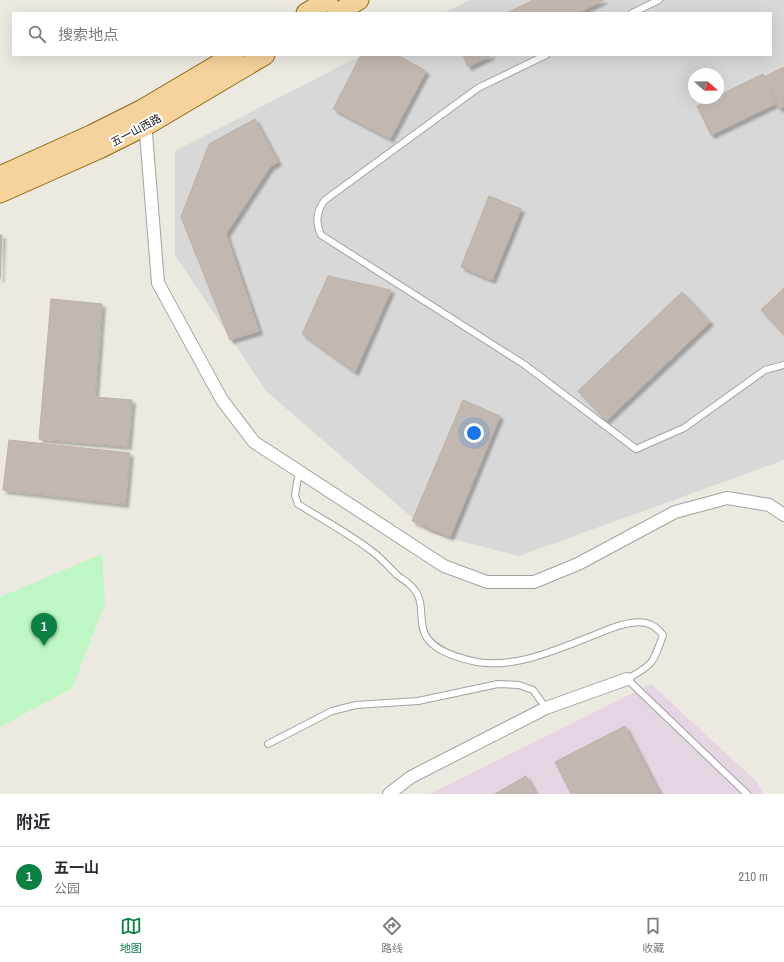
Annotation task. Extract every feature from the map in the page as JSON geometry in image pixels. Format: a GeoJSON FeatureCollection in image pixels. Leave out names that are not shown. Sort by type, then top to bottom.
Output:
{"type":"FeatureCollection","features":[{"type":"Feature","properties":{"kind":"main road"},"geometry":{"type":"LineString","coordinates":[[308,12],[328,0]]}},
{"type":"Feature","properties":{"kind":"main road"},"geometry":{"type":"LineString","coordinates":[[339,12],[359,0]]}},
{"type":"Feature","properties":{"kind":"main road","name":"五一山西路"},"geometry":{"type":"LineString","coordinates":[[0,193],[99,149],[233,56]]}},
{"type":"Feature","properties":{"kind":"main road","name":"五一山西路"},"geometry":{"type":"LineString","coordinates":[[0,176],[93,134],[144,118],[263,56]]}},
{"type":"Feature","properties":{"kind":"street"},"geometry":{"type":"LineString","coordinates":[[144,118],[158,283],[222,400],[254,442],[444,566],[488,582],[534,582],[578,564],[675,512],[727,498],[769,505],[784,515]]}},
{"type":"Feature","properties":{"kind":"street"},"geometry":{"type":"LineString","coordinates":[[389,794],[411,777],[546,708],[627,679]]}},
{"type":"Feature","properties":{"kind":"lane"},"geometry":{"type":"LineString","coordinates":[[634,12],[659,0]]}},
{"type":"Feature","properties":{"kind":"lane"},"geometry":{"type":"LineString","coordinates":[[544,56],[478,88],[325,200],[320,206],[317,220],[321,235],[525,365],[636,449],[684,428],[765,370],[784,365]]}},
{"type":"Feature","properties":{"kind":"lane"},"geometry":{"type":"LineString","coordinates":[[299,471],[294,495],[298,504],[374,552],[398,576],[408,583],[417,593],[421,603],[423,628],[426,638],[447,653],[478,662],[504,663],[558,649],[621,625],[646,623],[656,627],[663,635],[655,659],[648,667],[627,679],[747,794]]}},
{"type":"Feature","properties":{"kind":"lane"},"geometry":{"type":"LineString","coordinates":[[268,744],[332,711],[356,705],[418,701],[498,684],[520,684],[534,690],[546,708]]}},
{"type":"Feature","properties":{"kind":"shaded area"},"geometry":{"type":"Polygon","coordinates":[[[469,0],[784,0],[784,460],[519,556],[430,533],[266,391],[175,255],[175,151],[360,56],[772,56],[772,12],[446,12],[469,0]]]}},
{"type":"Feature","properties":{"kind":"shaded area"},"geometry":{"type":"Polygon","coordinates":[[[651,684],[757,782],[763,794],[430,794],[651,684]]]}},
{"type":"Feature","properties":{"kind":"green space"},"geometry":{"type":"Polygon","coordinates":[[[102,554],[105,604],[72,688],[0,727],[0,597],[102,554]]]}},
{"type":"Feature","properties":{"kind":"building"},"geometry":{"type":"Polygon","coordinates":[[[533,0],[604,0],[580,12],[509,12],[533,0]]]}},
{"type":"Feature","properties":{"kind":"building"},"geometry":{"type":"Polygon","coordinates":[[[360,56],[399,56],[426,71],[390,139],[333,109],[360,56]]]}},
{"type":"Feature","properties":{"kind":"building"},"geometry":{"type":"Polygon","coordinates":[[[463,56],[490,56],[468,67],[463,56]]]}},
{"type":"Feature","properties":{"kind":"building"},"geometry":{"type":"Polygon","coordinates":[[[784,67],[784,106],[779,109],[764,77],[784,67]]]}},
{"type":"Feature","properties":{"kind":"building"},"geometry":{"type":"Polygon","coordinates":[[[763,74],[777,103],[711,135],[697,106],[701,104],[724,104],[724,93],[763,74]]]}},
{"type":"Feature","properties":{"kind":"building"},"geometry":{"type":"Polygon","coordinates":[[[255,119],[278,162],[270,167],[226,234],[259,331],[230,340],[181,217],[209,144],[255,119]]]}},
{"type":"Feature","properties":{"kind":"building"},"geometry":{"type":"Polygon","coordinates":[[[489,196],[521,209],[492,280],[461,267],[489,196]]]}},
{"type":"Feature","properties":{"kind":"building"},"geometry":{"type":"Polygon","coordinates":[[[0,235],[2,235],[0,279],[0,235]]]}},
{"type":"Feature","properties":{"kind":"building"},"geometry":{"type":"Polygon","coordinates":[[[328,276],[391,290],[355,372],[302,334],[328,276]]]}},
{"type":"Feature","properties":{"kind":"building"},"geometry":{"type":"Polygon","coordinates":[[[784,288],[784,335],[761,310],[784,288]]]}},
{"type":"Feature","properties":{"kind":"building"},"geometry":{"type":"Polygon","coordinates":[[[682,292],[710,322],[606,421],[578,391],[682,292]]]}},
{"type":"Feature","properties":{"kind":"building"},"geometry":{"type":"Polygon","coordinates":[[[51,299],[102,304],[95,397],[132,400],[128,446],[39,439],[51,299]]]}},
{"type":"Feature","properties":{"kind":"building"},"geometry":{"type":"Polygon","coordinates":[[[463,400],[500,416],[450,537],[412,521],[463,400]]]}},
{"type":"Feature","properties":{"kind":"building"},"geometry":{"type":"Polygon","coordinates":[[[9,440],[130,453],[125,504],[3,490],[9,440]]]}},
{"type":"Feature","properties":{"kind":"building"},"geometry":{"type":"Polygon","coordinates":[[[625,726],[660,794],[571,794],[555,762],[625,726]]]}},
{"type":"Feature","properties":{"kind":"building"},"geometry":{"type":"Polygon","coordinates":[[[526,776],[536,794],[495,794],[526,776]]]}},
{"type":"Feature","properties":{"kind":"place","name":"五一山"},"geometry":{"type":"Point","coordinates":[44,646]}}]}
